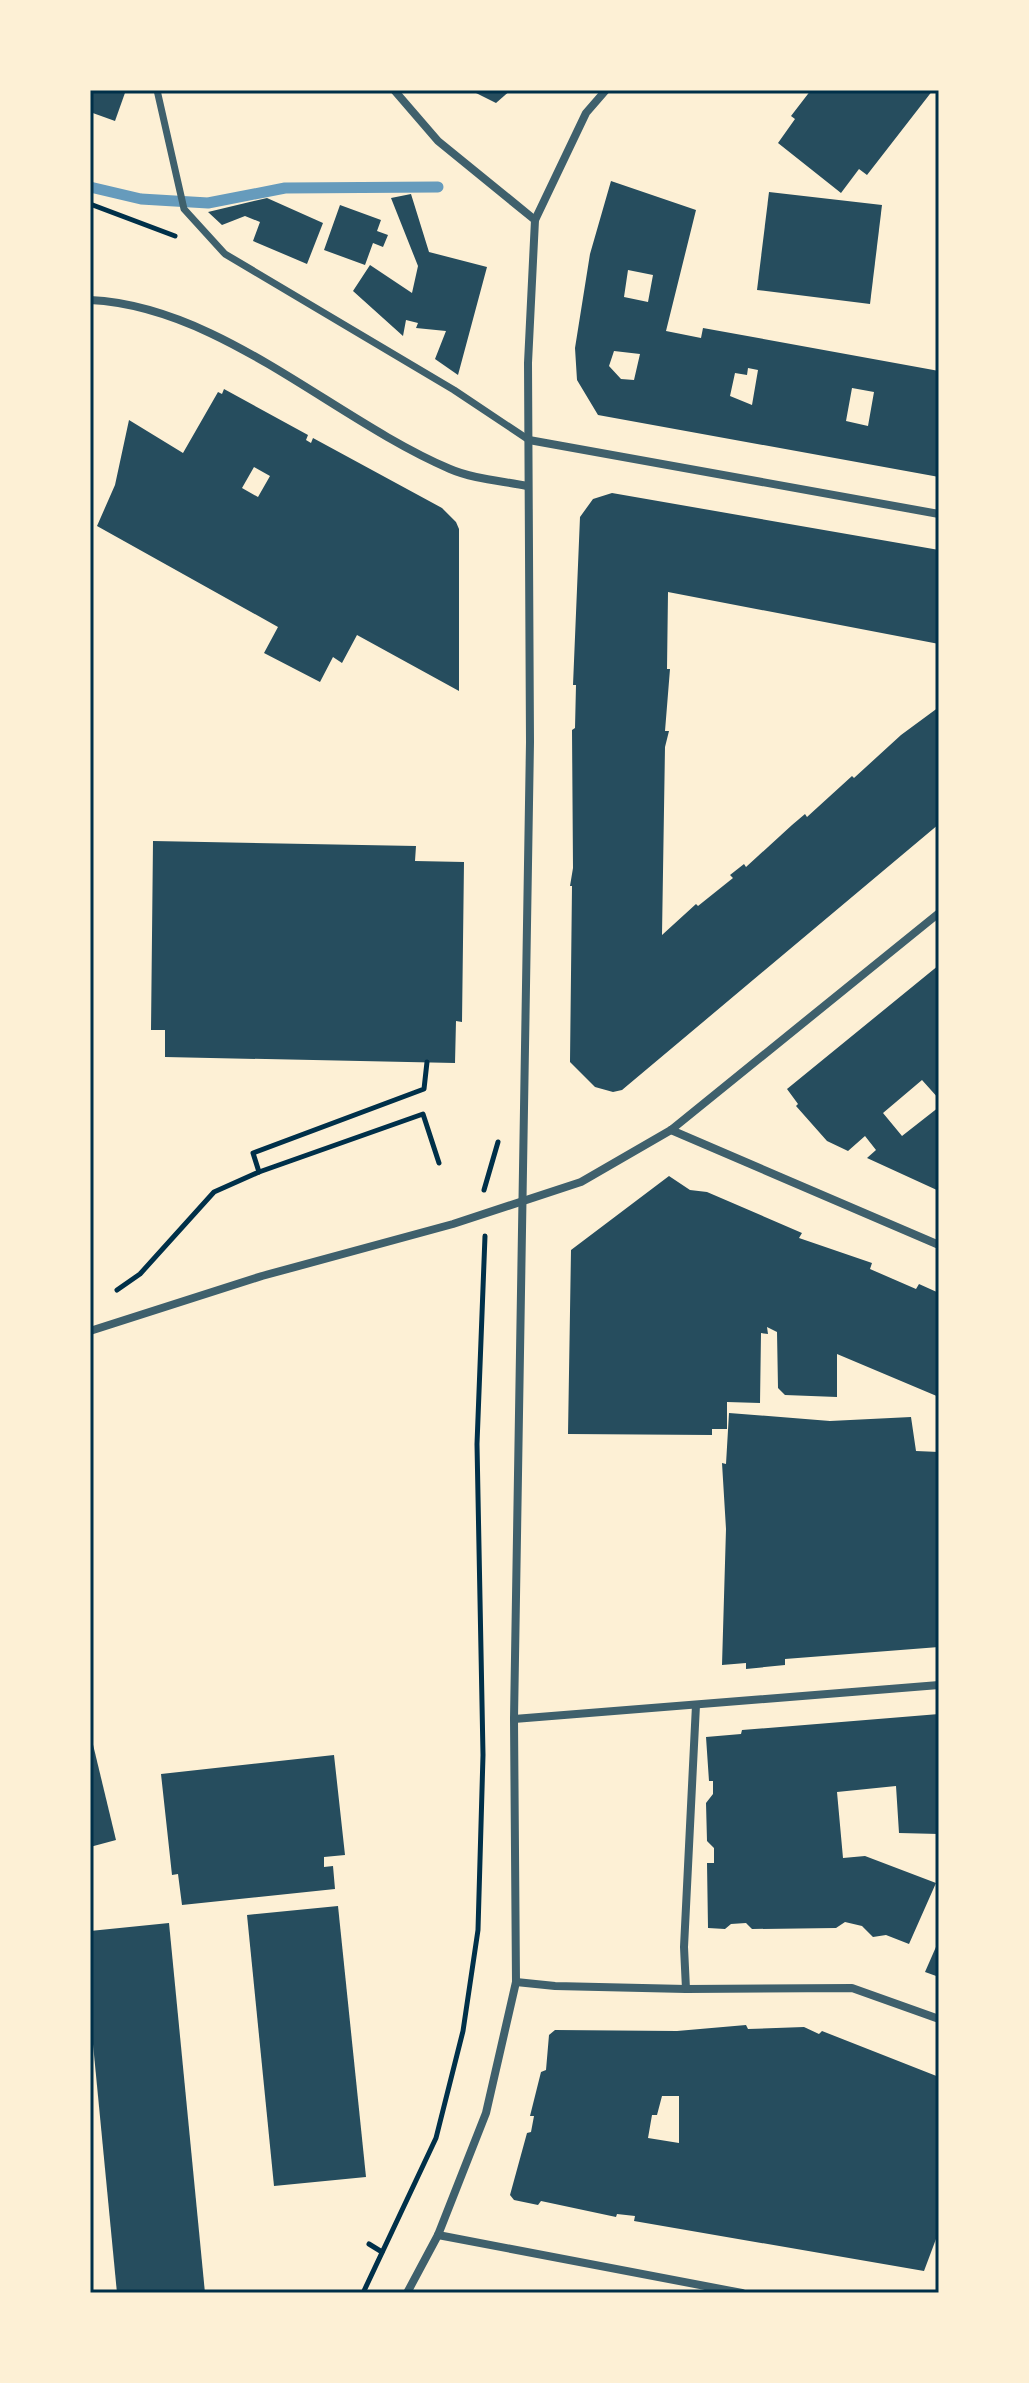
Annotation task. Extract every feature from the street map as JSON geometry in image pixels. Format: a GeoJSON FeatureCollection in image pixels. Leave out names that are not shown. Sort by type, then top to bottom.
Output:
{"type":"FeatureCollection","features":[{"type":"Feature","properties":{"kind":"street"},"geometry":{"type":"LineString","coordinates":[[157,90],[184,209],[225,254],[454,390],[529,440],[939,514]]}},
{"type":"Feature","properties":{"kind":"street"},"geometry":{"type":"LineString","coordinates":[[394,90],[438,141],[535,220]]}},
{"type":"Feature","properties":{"kind":"street"},"geometry":{"type":"LineString","coordinates":[[407,2293],[438,2235],[486,2113],[516,1982],[514,1719],[530,742],[527,375],[535,220],[586,113],[606,90]]}},
{"type":"Feature","properties":{"kind":"street"},"geometry":{"type":"LineString","coordinates":[[90,300],[120,301],[181,318],[452,470],[527,486]]}},
{"type":"Feature","properties":{"kind":"street"},"geometry":{"type":"LineString","coordinates":[[90,1331],[262,1276],[485,1214],[581,1182],[671,1130],[939,913]]}},
{"type":"Feature","properties":{"kind":"street"},"geometry":{"type":"LineString","coordinates":[[671,1130],[939,1245]]}},
{"type":"Feature","properties":{"kind":"street"},"geometry":{"type":"LineString","coordinates":[[514,1719],[939,1685]]}},
{"type":"Feature","properties":{"kind":"street"},"geometry":{"type":"LineString","coordinates":[[686,1989],[684,1947],[696,1705]]}},
{"type":"Feature","properties":{"kind":"street"},"geometry":{"type":"LineString","coordinates":[[516,1982],[686,1989],[852,1988],[939,2019]]}},
{"type":"Feature","properties":{"kind":"street"},"geometry":{"type":"LineString","coordinates":[[438,2235],[742,2293]]}},
{"type":"Feature","properties":{"kind":"path"},"geometry":{"type":"LineString","coordinates":[[90,204],[185,239]]}},
{"type":"Feature","properties":{"kind":"path"},"geometry":{"type":"LineString","coordinates":[[259,1172],[253,1153],[424,1089],[427,1062]]}},
{"type":"Feature","properties":{"kind":"path"},"geometry":{"type":"LineString","coordinates":[[117,1290],[140,1274],[214,1192],[259,1172],[423,1114],[439,1163]]}},
{"type":"Feature","properties":{"kind":"path"},"geometry":{"type":"LineString","coordinates":[[363,2293],[436,2138],[463,2031],[478,1930],[483,1755],[477,1444],[484,1182],[498,1144],[498,1129]]}},
{"type":"Feature","properties":{"kind":"path"},"geometry":{"type":"LineString","coordinates":[[369,2244],[382,2252]]}},
{"type":"Feature","properties":{"kind":"building"},"geometry":{"type":"Polygon","coordinates":[[[90,90],[126,90],[115,121],[90,112],[90,90]]]}},
{"type":"Feature","properties":{"kind":"building"},"geometry":{"type":"Polygon","coordinates":[[[470,90],[511,90],[496,103],[470,90]]]}},
{"type":"Feature","properties":{"kind":"building"},"geometry":{"type":"Polygon","coordinates":[[[811,90],[933,90],[867,175],[859,169],[841,193],[778,143],[795,119],[791,116],[811,90]]]}},
{"type":"Feature","properties":{"kind":"building"},"geometry":{"type":"Polygon","coordinates":[[[611,181],[696,210],[666,331],[701,338],[703,328],[939,371],[939,477],[598,415],[577,380],[575,348],[590,254],[611,181]],[[628,270],[624,297],[648,302],[653,275],[628,270]],[[614,351],[609,366],[621,379],[634,380],[640,354],[614,351]],[[748,368],[747,375],[735,373],[730,396],[752,405],[758,370],[748,368]],[[852,388],[846,421],[868,426],[874,392],[852,388]]]}},
{"type":"Feature","properties":{"kind":"building"},"geometry":{"type":"Polygon","coordinates":[[[769,192],[882,205],[870,304],[757,290],[769,192]]]}},
{"type":"Feature","properties":{"kind":"building"},"geometry":{"type":"Polygon","coordinates":[[[411,194],[429,252],[487,267],[458,375],[435,359],[446,331],[416,328],[418,323],[406,320],[403,336],[353,291],[370,265],[412,293],[418,266],[391,198],[411,194]]]}},
{"type":"Feature","properties":{"kind":"building"},"geometry":{"type":"Polygon","coordinates":[[[267,198],[323,223],[307,264],[253,241],[260,222],[245,216],[222,225],[208,212],[267,198]]]}},
{"type":"Feature","properties":{"kind":"building"},"geometry":{"type":"Polygon","coordinates":[[[340,205],[381,220],[377,231],[388,235],[383,247],[373,243],[365,265],[324,250],[340,205]]]}},
{"type":"Feature","properties":{"kind":"building"},"geometry":{"type":"Polygon","coordinates":[[[224,389],[308,435],[306,440],[311,443],[313,438],[442,508],[456,522],[459,529],[459,691],[357,635],[342,663],[333,657],[320,682],[264,653],[278,627],[97,526],[115,485],[129,420],[183,453],[218,392],[222,394],[224,389]],[[254,467],[242,488],[258,497],[270,476],[254,467]]]}},
{"type":"Feature","properties":{"kind":"building"},"geometry":{"type":"Polygon","coordinates":[[[612,493],[939,550],[939,644],[668,592],[667,669],[670,669],[665,731],[669,731],[665,747],[662,935],[696,904],[698,906],[733,878],[730,875],[744,864],[746,867],[805,814],[807,817],[901,735],[939,707],[939,824],[622,1090],[613,1092],[595,1087],[570,1062],[572,730],[575,728],[576,685],[573,685],[580,517],[593,499],[612,493]]]}},
{"type":"Feature","properties":{"kind":"building"},"geometry":{"type":"Polygon","coordinates":[[[153,841],[416,846],[415,861],[464,862],[462,1022],[456,1021],[455,1063],[165,1057],[165,1030],[151,1030],[153,841]]]}},
{"type":"Feature","properties":{"kind":"building"},"geometry":{"type":"Polygon","coordinates":[[[939,965],[939,1099],[922,1080],[883,1113],[902,1136],[939,1107],[939,1191],[867,1158],[876,1150],[865,1136],[848,1151],[827,1141],[796,1106],[798,1104],[787,1089],[939,965]]]}},
{"type":"Feature","properties":{"kind":"building"},"geometry":{"type":"Polygon","coordinates":[[[669,1176],[690,1190],[707,1192],[802,1233],[799,1238],[872,1263],[870,1269],[916,1289],[919,1284],[939,1293],[939,1397],[837,1354],[837,1397],[785,1395],[778,1388],[777,1332],[767,1327],[768,1334],[761,1333],[760,1403],[727,1402],[727,1429],[712,1429],[712,1435],[568,1434],[571,1250],[669,1176]]]}},
{"type":"Feature","properties":{"kind":"building"},"geometry":{"type":"Polygon","coordinates":[[[729,1413],[830,1421],[911,1417],[916,1451],[939,1452],[939,1647],[785,1659],[785,1665],[746,1669],[746,1663],[722,1665],[726,1529],[722,1463],[726,1464],[729,1413]]]}},
{"type":"Feature","properties":{"kind":"building"},"geometry":{"type":"Polygon","coordinates":[[[939,1714],[939,1834],[899,1833],[896,1786],[837,1792],[843,1858],[865,1856],[936,1883],[909,1944],[886,1935],[873,1937],[862,1926],[845,1922],[836,1928],[752,1929],[746,1923],[731,1924],[725,1929],[708,1928],[707,1863],[714,1863],[714,1848],[707,1841],[706,1803],[713,1794],[713,1781],[709,1781],[706,1737],[741,1734],[742,1730],[939,1714]]]}},
{"type":"Feature","properties":{"kind":"building"},"geometry":{"type":"Polygon","coordinates":[[[90,1732],[116,1840],[90,1847],[90,1732]]]}},
{"type":"Feature","properties":{"kind":"building"},"geometry":{"type":"Polygon","coordinates":[[[334,1755],[345,1855],[324,1857],[324,1867],[333,1866],[335,1889],[182,1905],[178,1874],[172,1875],[161,1774],[334,1755]]]}},
{"type":"Feature","properties":{"kind":"building"},"geometry":{"type":"Polygon","coordinates":[[[338,1906],[366,2177],[274,2186],[247,1915],[338,1906]]]}},
{"type":"Feature","properties":{"kind":"building"},"geometry":{"type":"Polygon","coordinates":[[[169,1923],[205,2293],[117,2293],[90,2013],[90,1931],[169,1923]]]}},
{"type":"Feature","properties":{"kind":"building"},"geometry":{"type":"Polygon","coordinates":[[[939,1940],[939,1977],[925,1972],[939,1940]]]}},
{"type":"Feature","properties":{"kind":"building"},"geometry":{"type":"Polygon","coordinates":[[[746,2025],[748,2029],[804,2027],[819,2034],[822,2031],[939,2077],[939,2231],[924,2271],[634,2221],[635,2216],[617,2214],[616,2217],[541,2201],[538,2205],[514,2200],[510,2195],[527,2133],[531,2132],[534,2116],[530,2116],[541,2072],[546,2070],[549,2035],[555,2030],[677,2031],[746,2025]],[[662,2096],[657,2115],[652,2115],[648,2138],[679,2143],[679,2096],[662,2096]]]}},
{"type":"Feature","properties":{"kind":"waterway"},"geometry":{"type":"LineString","coordinates":[[90,187],[141,199],[208,203],[285,188],[438,187]]}}]}
